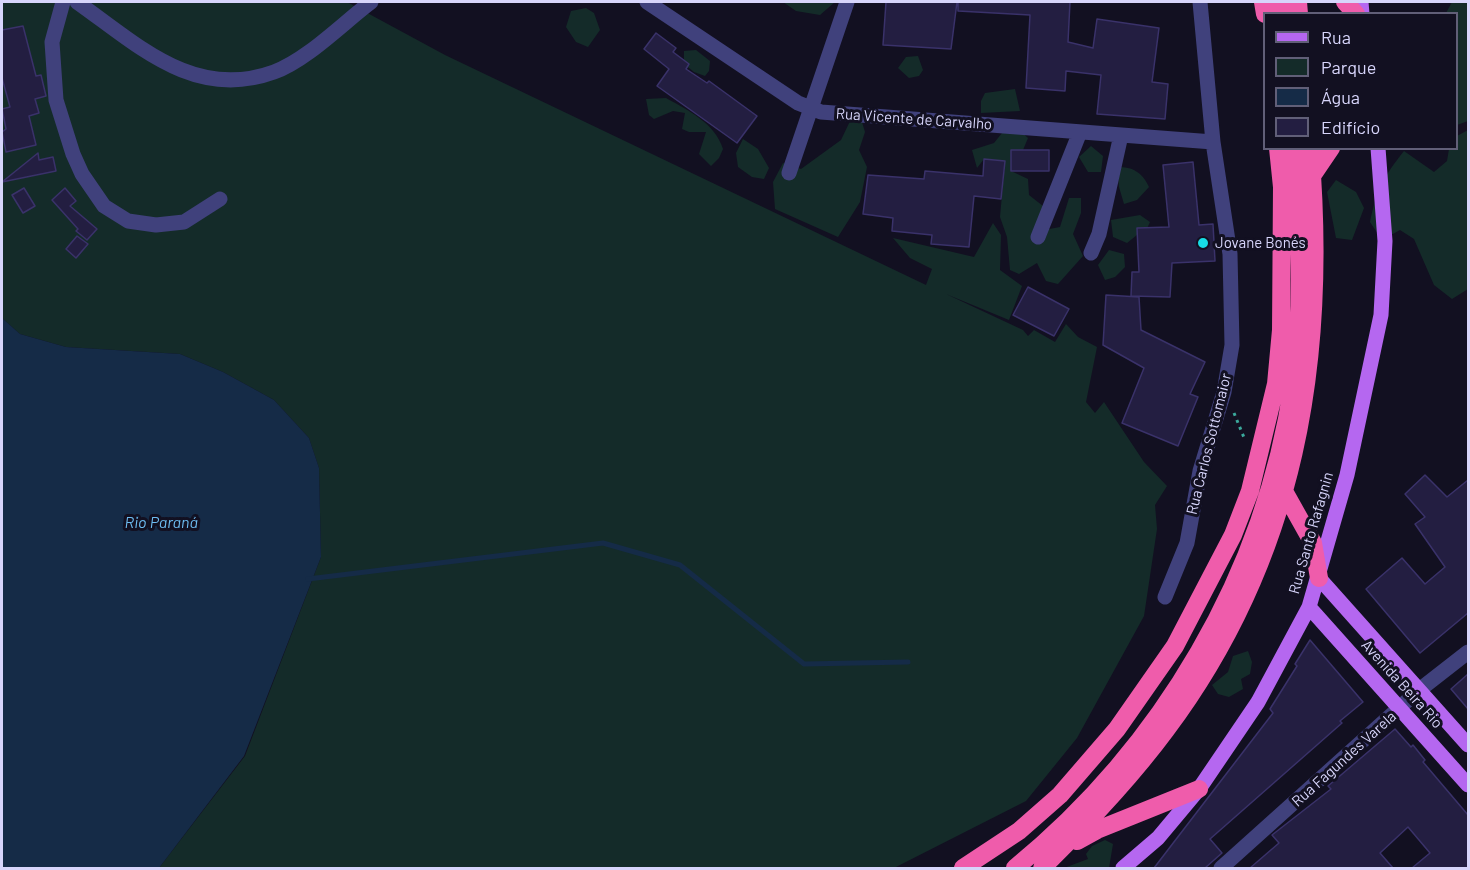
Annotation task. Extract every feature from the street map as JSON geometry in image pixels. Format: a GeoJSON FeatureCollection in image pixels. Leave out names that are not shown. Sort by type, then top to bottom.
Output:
{"type":"FeatureCollection","features":[{"type":"Feature","properties":{"kind":"highway"},"geometry":{"type":"LineString","coordinates":[[963,868],[1018,831],[1060,795],[1117,729],[1175,646],[1233,535],[1250,491],[1276,384],[1281,330],[1282,187],[1278,150]]}},
{"type":"Feature","properties":{"kind":"highway"},"geometry":{"type":"LineString","coordinates":[[1044,859],[1079,812],[1117,770],[1172,698],[1200,653],[1254,539],[1281,443],[1293,384],[1298,332],[1299,267],[1293,150]]}},
{"type":"Feature","properties":{"kind":"highway"},"geometry":{"type":"LineString","coordinates":[[1008,868],[1044,859],[1111,799],[1166,730],[1194,690],[1263,557],[1285,493],[1307,389],[1313,331],[1316,262],[1310,150]]}},
{"type":"Feature","properties":{"kind":"highway"},"geometry":{"type":"LineString","coordinates":[[1312,176],[1330,150]]}},
{"type":"Feature","properties":{"kind":"highway"},"geometry":{"type":"LineString","coordinates":[[1285,493],[1313,543],[1318,578]]}},
{"type":"Feature","properties":{"kind":"highway"},"geometry":{"type":"LineString","coordinates":[[1015,868],[1044,859],[1097,830],[1199,789]]}},
{"type":"Feature","properties":{"kind":"main road","name":"Rua Santo Rafagnin"},"geometry":{"type":"LineString","coordinates":[[1123,868],[1158,838],[1199,789],[1258,702],[1309,607],[1347,475],[1381,315],[1385,241],[1378,150]]}},
{"type":"Feature","properties":{"kind":"main road","name":"Avenida Beira Rio"},"geometry":{"type":"LineString","coordinates":[[1318,578],[1468,745]]}},
{"type":"Feature","properties":{"kind":"main road","name":"Avenida Beira Rio"},"geometry":{"type":"LineString","coordinates":[[1309,607],[1468,784]]}},
{"type":"Feature","properties":{"kind":"street"},"geometry":{"type":"LineString","coordinates":[[63,2],[52,42],[56,99],[73,154],[82,174],[104,206],[128,221],[156,225],[184,222],[220,199]]}},
{"type":"Feature","properties":{"kind":"street"},"geometry":{"type":"LineString","coordinates":[[77,2],[164,63],[209,81],[274,72],[299,58],[371,2]]}},
{"type":"Feature","properties":{"kind":"street","name":"Rua Vicente de Carvalho"},"geometry":{"type":"LineString","coordinates":[[647,2],[811,110],[1213,142]]}},
{"type":"Feature","properties":{"kind":"street"},"geometry":{"type":"LineString","coordinates":[[789,173],[847,2]]}},
{"type":"Feature","properties":{"kind":"street","name":"Rua Carlos Sottomaior"},"geometry":{"type":"LineString","coordinates":[[1165,597],[1187,543],[1200,471],[1224,392],[1232,345],[1230,254],[1213,142],[1200,2]]}},
{"type":"Feature","properties":{"kind":"street"},"geometry":{"type":"LineString","coordinates":[[1038,237],[1080,132]]}},
{"type":"Feature","properties":{"kind":"street"},"geometry":{"type":"LineString","coordinates":[[1091,253],[1099,234],[1121,135]]}},
{"type":"Feature","properties":{"kind":"street","name":"Rua Fagundes Varela"},"geometry":{"type":"LineString","coordinates":[[1221,868],[1418,691],[1468,652]]}},
{"type":"Feature","properties":{"kind":"path"},"geometry":{"type":"LineString","coordinates":[[1224,392],[1255,465]]}},
{"type":"Feature","properties":{"kind":"green space"},"geometry":{"type":"Polygon","coordinates":[[[2,2],[347,2],[445,55],[926,285],[932,269],[910,258],[893,238],[974,257],[993,223],[1001,235],[1000,270],[1022,286],[1009,320],[946,294],[1023,330],[1028,336],[1034,330],[1055,342],[1066,324],[1078,337],[1097,347],[1086,402],[1095,413],[1104,402],[1144,462],[1167,486],[1155,505],[1157,529],[1144,616],[1077,738],[1026,801],[894,868],[159,868],[245,756],[321,557],[319,468],[309,438],[274,400],[223,372],[180,354],[66,347],[20,334],[2,318],[2,2]]]}},
{"type":"Feature","properties":{"kind":"green space"},"geometry":{"type":"Polygon","coordinates":[[[783,2],[835,2],[820,15],[796,11],[783,2]]]}},
{"type":"Feature","properties":{"kind":"green space"},"geometry":{"type":"Polygon","coordinates":[[[1452,2],[1468,2],[1468,121],[1458,125],[1458,12],[1447,12],[1452,2]]]}},
{"type":"Feature","properties":{"kind":"green space"},"geometry":{"type":"Polygon","coordinates":[[[586,8],[594,13],[600,30],[588,47],[576,42],[566,27],[571,11],[586,8]]]}},
{"type":"Feature","properties":{"kind":"green space"},"geometry":{"type":"Polygon","coordinates":[[[696,50],[710,61],[709,71],[705,76],[694,72],[684,64],[684,51],[696,50]]]}},
{"type":"Feature","properties":{"kind":"green space"},"geometry":{"type":"Polygon","coordinates":[[[918,56],[923,70],[919,76],[909,78],[898,68],[906,57],[918,56]]]}},
{"type":"Feature","properties":{"kind":"green space"},"geometry":{"type":"Polygon","coordinates":[[[1015,89],[1020,111],[981,113],[981,101],[985,93],[1015,89]]]}},
{"type":"Feature","properties":{"kind":"green space"},"geometry":{"type":"Polygon","coordinates":[[[666,98],[700,119],[714,132],[723,149],[719,158],[711,166],[699,154],[706,132],[689,132],[682,129],[685,113],[673,111],[654,119],[649,115],[646,99],[666,98]]]}},
{"type":"Feature","properties":{"kind":"green space"},"geometry":{"type":"Polygon","coordinates":[[[851,119],[861,119],[865,132],[859,150],[867,167],[860,202],[838,237],[775,209],[773,182],[783,163],[801,169],[841,140],[851,119]]]}},
{"type":"Feature","properties":{"kind":"green space"},"geometry":{"type":"Polygon","coordinates":[[[1017,128],[1028,138],[1023,150],[1011,150],[1011,171],[1028,179],[1029,195],[1048,210],[1044,230],[1060,227],[1069,198],[1081,198],[1081,213],[1073,234],[1083,256],[1058,284],[1046,281],[1037,263],[1019,274],[1010,270],[1007,237],[1000,217],[1005,161],[984,159],[977,168],[972,150],[994,143],[1002,133],[1017,128]]]}},
{"type":"Feature","properties":{"kind":"green space"},"geometry":{"type":"Polygon","coordinates":[[[1468,130],[1468,289],[1452,299],[1434,285],[1414,239],[1400,230],[1382,240],[1370,222],[1375,200],[1382,184],[1404,151],[1434,172],[1447,161],[1449,150],[1458,150],[1458,135],[1468,130]]]}},
{"type":"Feature","properties":{"kind":"green space"},"geometry":{"type":"Polygon","coordinates":[[[743,139],[758,149],[769,168],[764,179],[752,177],[738,167],[736,153],[743,139]]]}},
{"type":"Feature","properties":{"kind":"green space"},"geometry":{"type":"Polygon","coordinates":[[[1091,146],[1103,156],[1101,172],[1088,172],[1079,157],[1091,146]]]}},
{"type":"Feature","properties":{"kind":"green space"},"geometry":{"type":"Polygon","coordinates":[[[1117,167],[1136,171],[1146,182],[1149,187],[1137,200],[1124,204],[1117,167]]]}},
{"type":"Feature","properties":{"kind":"green space"},"geometry":{"type":"Polygon","coordinates":[[[1336,180],[1356,192],[1364,208],[1352,240],[1336,238],[1327,192],[1336,180]]]}},
{"type":"Feature","properties":{"kind":"green space"},"geometry":{"type":"Polygon","coordinates":[[[1140,215],[1150,222],[1144,235],[1137,235],[1127,243],[1113,237],[1111,220],[1140,215]]]}},
{"type":"Feature","properties":{"kind":"green space"},"geometry":{"type":"Polygon","coordinates":[[[1109,250],[1124,254],[1125,267],[1115,277],[1105,280],[1098,265],[1109,250]]]}},
{"type":"Feature","properties":{"kind":"green space"},"geometry":{"type":"Polygon","coordinates":[[[1248,651],[1252,662],[1250,674],[1241,679],[1243,689],[1229,697],[1218,694],[1212,685],[1228,672],[1233,656],[1248,651]]]}},
{"type":"Feature","properties":{"kind":"green space"},"geometry":{"type":"Polygon","coordinates":[[[1105,840],[1113,844],[1109,868],[1064,868],[1088,859],[1086,854],[1092,846],[1105,840]]]}},
{"type":"Feature","properties":{"kind":"water","name":"Rio Paraná"},"geometry":{"type":"Polygon","coordinates":[[[2,318],[20,334],[66,347],[180,354],[223,372],[274,400],[309,438],[319,468],[321,557],[244,756],[159,868],[2,868],[2,318]]]}},
{"type":"Feature","properties":{"kind":"building"},"geometry":{"type":"Polygon","coordinates":[[[886,2],[957,2],[951,49],[883,45],[886,2]]]}},
{"type":"Feature","properties":{"kind":"building"},"geometry":{"type":"Polygon","coordinates":[[[958,2],[1070,2],[1068,42],[1093,48],[1097,19],[1159,28],[1152,82],[1168,84],[1165,119],[1097,114],[1101,75],[1066,71],[1065,91],[1026,88],[1030,15],[958,11],[958,2]]]}},
{"type":"Feature","properties":{"kind":"building"},"geometry":{"type":"Polygon","coordinates":[[[23,26],[36,76],[41,75],[46,96],[35,99],[39,113],[29,116],[36,145],[6,152],[2,132],[6,129],[2,109],[10,107],[2,78],[2,30],[23,26]]]}},
{"type":"Feature","properties":{"kind":"building"},"geometry":{"type":"Polygon","coordinates":[[[656,33],[676,48],[673,52],[689,64],[686,69],[707,83],[709,81],[757,116],[737,143],[657,86],[669,69],[644,49],[656,33]]]}},
{"type":"Feature","properties":{"kind":"building"},"geometry":{"type":"Polygon","coordinates":[[[1011,150],[1049,150],[1049,171],[1011,171],[1011,150]]]}},
{"type":"Feature","properties":{"kind":"building"},"geometry":{"type":"Polygon","coordinates":[[[38,153],[39,160],[53,157],[56,171],[2,182],[38,153]]]}},
{"type":"Feature","properties":{"kind":"building"},"geometry":{"type":"Polygon","coordinates":[[[984,159],[1005,161],[1001,199],[974,196],[969,247],[931,244],[932,235],[892,231],[893,218],[863,214],[868,175],[924,179],[925,171],[983,176],[984,159]]]}},
{"type":"Feature","properties":{"kind":"building"},"geometry":{"type":"Polygon","coordinates":[[[1193,162],[1199,225],[1213,224],[1215,261],[1172,263],[1170,297],[1131,296],[1132,272],[1139,272],[1137,228],[1169,227],[1163,165],[1193,162]]]}},
{"type":"Feature","properties":{"kind":"building"},"geometry":{"type":"Polygon","coordinates":[[[24,188],[35,206],[23,213],[12,195],[24,188]]]}},
{"type":"Feature","properties":{"kind":"building"},"geometry":{"type":"Polygon","coordinates":[[[65,188],[76,201],[70,206],[97,229],[87,240],[76,231],[78,229],[52,200],[65,188]]]}},
{"type":"Feature","properties":{"kind":"building"},"geometry":{"type":"Polygon","coordinates":[[[77,236],[88,244],[76,258],[66,249],[77,236]]]}},
{"type":"Feature","properties":{"kind":"building"},"geometry":{"type":"Polygon","coordinates":[[[1028,287],[1069,309],[1054,336],[1013,315],[1028,287]]]}},
{"type":"Feature","properties":{"kind":"building"},"geometry":{"type":"Polygon","coordinates":[[[1106,295],[1139,297],[1141,330],[1205,362],[1190,394],[1198,397],[1178,446],[1122,423],[1144,368],[1103,345],[1106,295]]]}},
{"type":"Feature","properties":{"kind":"building"},"geometry":{"type":"Polygon","coordinates":[[[1425,475],[1447,497],[1468,480],[1468,613],[1420,653],[1366,589],[1402,558],[1425,584],[1445,567],[1415,524],[1425,517],[1405,494],[1425,475]]]}},
{"type":"Feature","properties":{"kind":"building"},"geometry":{"type":"Polygon","coordinates":[[[1310,640],[1363,702],[1210,839],[1222,853],[1205,868],[1154,868],[1273,713],[1270,709],[1310,640]]]}},
{"type":"Feature","properties":{"kind":"building"},"geometry":{"type":"Polygon","coordinates":[[[1468,674],[1468,709],[1451,689],[1468,674]]]}},
{"type":"Feature","properties":{"kind":"building"},"geometry":{"type":"Polygon","coordinates":[[[1395,729],[1411,747],[1413,745],[1425,760],[1423,762],[1468,815],[1468,868],[1412,868],[1430,853],[1408,827],[1380,853],[1393,868],[1250,868],[1279,843],[1272,835],[1331,789],[1328,786],[1395,729]]]}},
{"type":"Feature","properties":{"kind":"waterway"},"geometry":{"type":"LineString","coordinates":[[308,579],[603,543],[680,565],[804,664],[908,662]]}},
{"type":"Feature","properties":{"kind":"place","name":"Jovane Bonés"},"geometry":{"type":"Point","coordinates":[1203,243]}}]}
